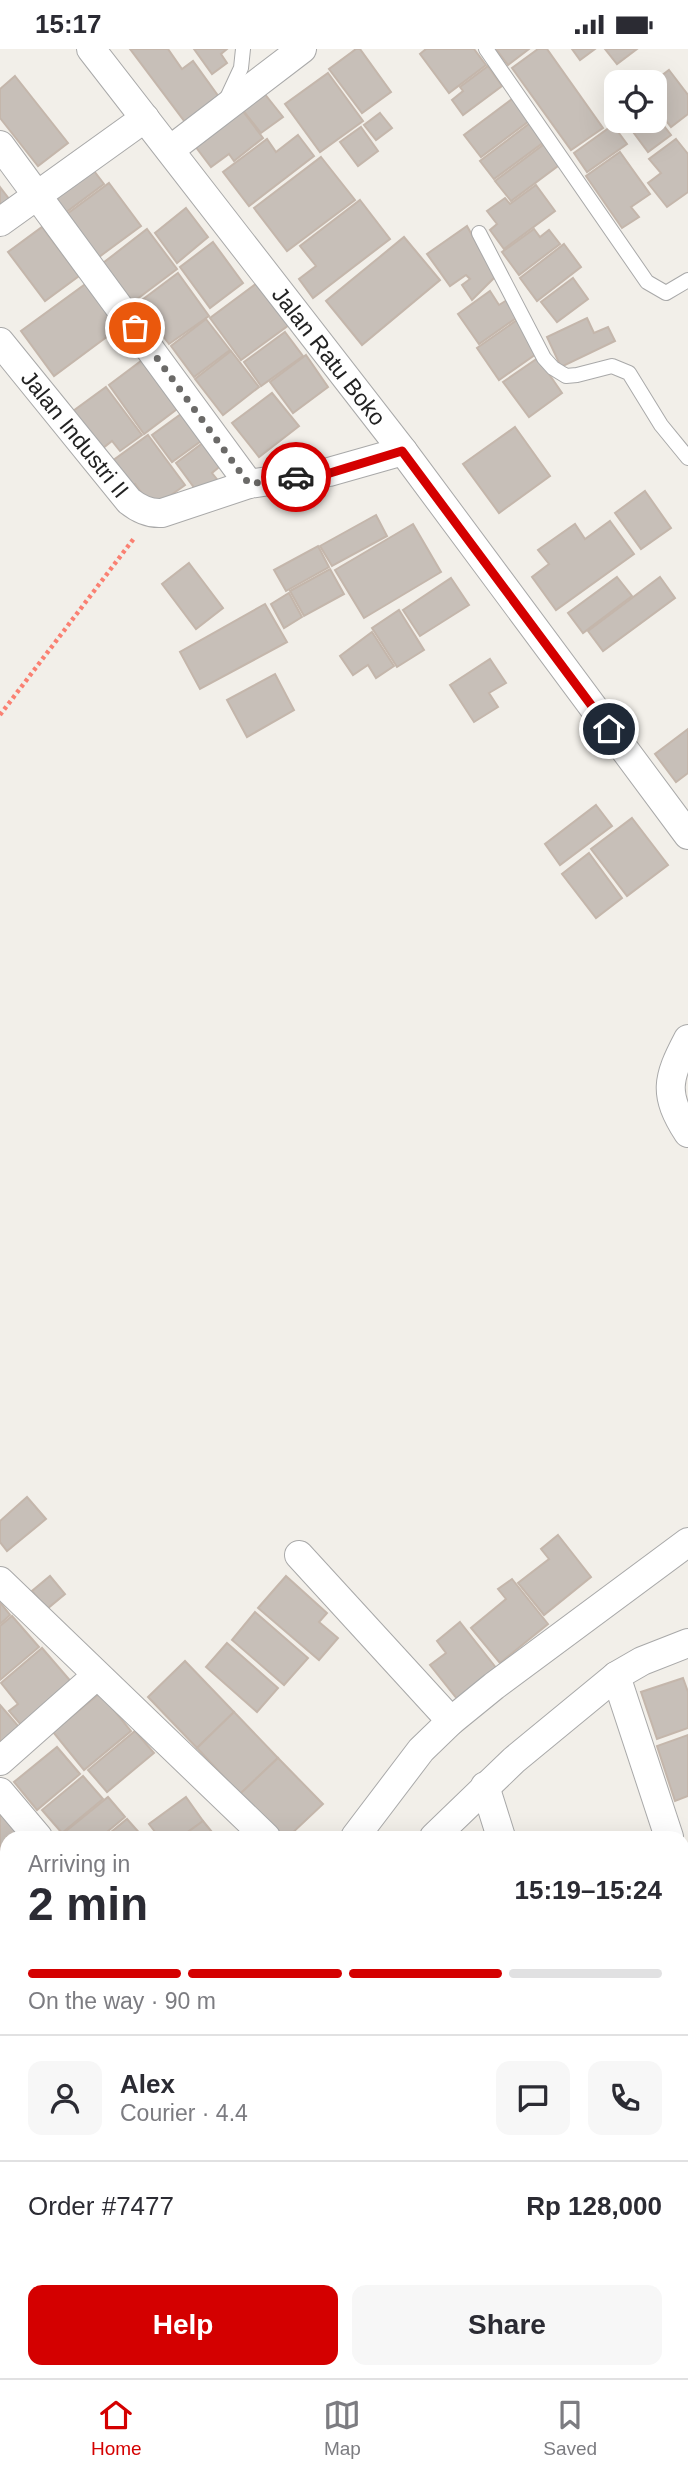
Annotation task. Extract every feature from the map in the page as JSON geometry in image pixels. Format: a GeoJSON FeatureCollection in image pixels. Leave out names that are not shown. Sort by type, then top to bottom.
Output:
{"type":"FeatureCollection","features":[{"type":"Feature","properties":{"kind":"street","name":"Jalan Ratu Boko"},"geometry":{"type":"LineString","coordinates":[[91,49],[402,451],[688,835]]}},
{"type":"Feature","properties":{"kind":"street"},"geometry":{"type":"LineString","coordinates":[[170,151],[302,49]]}},
{"type":"Feature","properties":{"kind":"street"},"geometry":{"type":"LineString","coordinates":[[0,222],[145,118]]}},
{"type":"Feature","properties":{"kind":"street"},"geometry":{"type":"LineString","coordinates":[[0,145],[249,484]]}},
{"type":"Feature","properties":{"kind":"street","name":"Jalan Industri II"},"geometry":{"type":"LineString","coordinates":[[0,342],[129,501],[137,508],[153,514],[249,484],[330,473],[402,451]]}},
{"type":"Feature","properties":{"kind":"street"},"geometry":{"type":"LineString","coordinates":[[688,1039],[670,1081],[669,1095],[677,1116],[688,1133]]}},
{"type":"Feature","properties":{"kind":"street"},"geometry":{"type":"LineString","coordinates":[[360,1831],[421,1750],[452,1721],[494,1686],[688,1542]]}},
{"type":"Feature","properties":{"kind":"street"},"geometry":{"type":"LineString","coordinates":[[299,1555],[452,1721]]}},
{"type":"Feature","properties":{"kind":"street"},"geometry":{"type":"LineString","coordinates":[[0,1581],[260,1831]]}},
{"type":"Feature","properties":{"kind":"street"},"geometry":{"type":"LineString","coordinates":[[440,1831],[485,1786],[616,1676],[642,1661],[688,1643]]}},
{"type":"Feature","properties":{"kind":"street"},"geometry":{"type":"LineString","coordinates":[[0,1761],[96,1675]]}},
{"type":"Feature","properties":{"kind":"street"},"geometry":{"type":"LineString","coordinates":[[616,1676],[666,1831]]}},
{"type":"Feature","properties":{"kind":"street"},"geometry":{"type":"LineString","coordinates":[[485,1786],[499,1831]]}},
{"type":"Feature","properties":{"kind":"street"},"geometry":{"type":"LineString","coordinates":[[0,1792],[33,1831]]}},
{"type":"Feature","properties":{"kind":"lane"},"geometry":{"type":"LineString","coordinates":[[220,112],[241,68],[243,49]]}},
{"type":"Feature","properties":{"kind":"lane"},"geometry":{"type":"LineString","coordinates":[[485,49],[647,282],[666,293],[688,280]]}},
{"type":"Feature","properties":{"kind":"lane"},"geometry":{"type":"LineString","coordinates":[[479,233],[544,358],[553,368],[566,376],[612,366],[629,373],[644,400],[688,458]]}},
{"type":"Feature","properties":{"kind":"path"},"geometry":{"type":"LineString","coordinates":[[0,715],[153,514]]}},
{"type":"Feature","properties":{"kind":"building"},"geometry":{"type":"Polygon","coordinates":[[[130,49],[168,49],[182,69],[193,61],[219,97],[185,122],[130,49]]]}},
{"type":"Feature","properties":{"kind":"building"},"geometry":{"type":"Polygon","coordinates":[[[194,49],[227,49],[221,54],[227,63],[212,74],[194,49]]]}},
{"type":"Feature","properties":{"kind":"building"},"geometry":{"type":"Polygon","coordinates":[[[356,49],[360,49],[391,92],[362,113],[329,69],[356,49]]]}},
{"type":"Feature","properties":{"kind":"building"},"geometry":{"type":"Polygon","coordinates":[[[426,49],[474,49],[486,65],[449,93],[420,54],[426,49]]]}},
{"type":"Feature","properties":{"kind":"building"},"geometry":{"type":"Polygon","coordinates":[[[496,49],[529,49],[508,65],[496,49]]]}},
{"type":"Feature","properties":{"kind":"building"},"geometry":{"type":"Polygon","coordinates":[[[538,49],[547,49],[603,128],[571,150],[512,68],[538,49]]]}},
{"type":"Feature","properties":{"kind":"building"},"geometry":{"type":"Polygon","coordinates":[[[572,49],[595,49],[580,60],[572,49]]]}},
{"type":"Feature","properties":{"kind":"building"},"geometry":{"type":"Polygon","coordinates":[[[605,49],[637,49],[617,64],[605,49]]]}},
{"type":"Feature","properties":{"kind":"building"},"geometry":{"type":"Polygon","coordinates":[[[488,66],[502,86],[463,115],[452,100],[463,91],[460,87],[488,66]]]}},
{"type":"Feature","properties":{"kind":"building"},"geometry":{"type":"Polygon","coordinates":[[[669,70],[688,95],[688,114],[671,127],[667,122],[669,70]]]}},
{"type":"Feature","properties":{"kind":"building"},"geometry":{"type":"Polygon","coordinates":[[[328,73],[363,121],[320,152],[285,104],[328,73]]]}},
{"type":"Feature","properties":{"kind":"building"},"geometry":{"type":"Polygon","coordinates":[[[15,76],[68,143],[38,166],[0,118],[0,89],[15,76]]]}},
{"type":"Feature","properties":{"kind":"building"},"geometry":{"type":"Polygon","coordinates":[[[264,93],[283,117],[261,133],[242,109],[264,93]]]}},
{"type":"Feature","properties":{"kind":"building"},"geometry":{"type":"Polygon","coordinates":[[[512,99],[529,121],[481,157],[464,135],[512,99]]]}},
{"type":"Feature","properties":{"kind":"building"},"geometry":{"type":"Polygon","coordinates":[[[242,110],[263,138],[234,161],[229,154],[211,167],[195,146],[242,110]]]}},
{"type":"Feature","properties":{"kind":"building"},"geometry":{"type":"Polygon","coordinates":[[[380,113],[392,128],[376,140],[364,125],[380,113]]]}},
{"type":"Feature","properties":{"kind":"building"},"geometry":{"type":"Polygon","coordinates":[[[530,123],[544,142],[494,179],[480,161],[530,123]]]}},
{"type":"Feature","properties":{"kind":"building"},"geometry":{"type":"Polygon","coordinates":[[[361,127],[378,151],[358,166],[340,142],[361,127]]]}},
{"type":"Feature","properties":{"kind":"building"},"geometry":{"type":"Polygon","coordinates":[[[667,130],[671,135],[648,152],[634,133],[667,133],[667,130]]]}},
{"type":"Feature","properties":{"kind":"building"},"geometry":{"type":"Polygon","coordinates":[[[604,131],[619,133],[627,144],[587,172],[574,153],[604,131]]]}},
{"type":"Feature","properties":{"kind":"building"},"geometry":{"type":"Polygon","coordinates":[[[298,135],[314,156],[249,206],[223,172],[267,139],[276,152],[298,135]]]}},
{"type":"Feature","properties":{"kind":"building"},"geometry":{"type":"Polygon","coordinates":[[[676,139],[688,154],[688,192],[667,207],[648,183],[661,173],[649,159],[676,139]]]}},
{"type":"Feature","properties":{"kind":"building"},"geometry":{"type":"Polygon","coordinates":[[[547,142],[562,163],[511,201],[495,181],[547,142]]]}},
{"type":"Feature","properties":{"kind":"building"},"geometry":{"type":"Polygon","coordinates":[[[620,152],[650,194],[631,207],[639,217],[622,228],[586,176],[620,152]]]}},
{"type":"Feature","properties":{"kind":"building"},"geometry":{"type":"Polygon","coordinates":[[[321,157],[355,200],[287,251],[254,208],[321,157]]]}},
{"type":"Feature","properties":{"kind":"building"},"geometry":{"type":"Polygon","coordinates":[[[91,167],[104,184],[65,213],[52,196],[91,167]]]}},
{"type":"Feature","properties":{"kind":"building"},"geometry":{"type":"Polygon","coordinates":[[[109,183],[141,226],[99,257],[67,214],[109,183]]]}},
{"type":"Feature","properties":{"kind":"building"},"geometry":{"type":"Polygon","coordinates":[[[536,185],[555,211],[504,249],[490,230],[497,224],[487,211],[505,198],[510,204],[536,185]]]}},
{"type":"Feature","properties":{"kind":"building"},"geometry":{"type":"Polygon","coordinates":[[[0,187],[13,204],[0,214],[0,187]]]}},
{"type":"Feature","properties":{"kind":"building"},"geometry":{"type":"Polygon","coordinates":[[[360,200],[390,239],[313,298],[299,279],[316,266],[300,246],[360,200]]]}},
{"type":"Feature","properties":{"kind":"building"},"geometry":{"type":"Polygon","coordinates":[[[186,208],[208,237],[177,263],[155,233],[186,208]]]}},
{"type":"Feature","properties":{"kind":"building"},"geometry":{"type":"Polygon","coordinates":[[[467,226],[495,277],[472,300],[462,285],[470,279],[466,275],[450,286],[427,254],[467,226]]]}},
{"type":"Feature","properties":{"kind":"building"},"geometry":{"type":"Polygon","coordinates":[[[42,227],[79,276],[45,301],[8,252],[42,227]]]}},
{"type":"Feature","properties":{"kind":"building"},"geometry":{"type":"Polygon","coordinates":[[[147,229],[177,269],[133,302],[103,263],[147,229]]]}},
{"type":"Feature","properties":{"kind":"building"},"geometry":{"type":"Polygon","coordinates":[[[534,229],[540,237],[549,230],[560,244],[519,275],[502,252],[534,229]]]}},
{"type":"Feature","properties":{"kind":"building"},"geometry":{"type":"Polygon","coordinates":[[[404,237],[440,280],[362,345],[326,301],[404,237]]]}},
{"type":"Feature","properties":{"kind":"building"},"geometry":{"type":"Polygon","coordinates":[[[213,242],[243,283],[210,308],[180,267],[213,242]]]}},
{"type":"Feature","properties":{"kind":"building"},"geometry":{"type":"Polygon","coordinates":[[[564,244],[581,267],[537,301],[520,278],[564,244]]]}},
{"type":"Feature","properties":{"kind":"building"},"geometry":{"type":"Polygon","coordinates":[[[178,273],[209,316],[169,344],[138,303],[178,273]]]}},
{"type":"Feature","properties":{"kind":"building"},"geometry":{"type":"Polygon","coordinates":[[[573,278],[588,299],[557,322],[541,302],[573,278]]]}},
{"type":"Feature","properties":{"kind":"building"},"geometry":{"type":"Polygon","coordinates":[[[91,280],[124,324],[54,376],[21,331],[91,280]]]}},
{"type":"Feature","properties":{"kind":"building"},"geometry":{"type":"Polygon","coordinates":[[[257,283],[289,325],[241,360],[210,318],[257,283]]]}},
{"type":"Feature","properties":{"kind":"building"},"geometry":{"type":"Polygon","coordinates":[[[490,291],[499,305],[507,300],[519,316],[479,344],[458,314],[490,291]]]}},
{"type":"Feature","properties":{"kind":"building"},"geometry":{"type":"Polygon","coordinates":[[[587,318],[594,333],[608,327],[615,341],[561,367],[547,337],[587,318]]]}},
{"type":"Feature","properties":{"kind":"building"},"geometry":{"type":"Polygon","coordinates":[[[206,319],[230,350],[194,377],[171,346],[206,319]]]}},
{"type":"Feature","properties":{"kind":"building"},"geometry":{"type":"Polygon","coordinates":[[[517,320],[539,352],[499,380],[477,348],[517,320]]]}},
{"type":"Feature","properties":{"kind":"building"},"geometry":{"type":"Polygon","coordinates":[[[285,332],[303,356],[261,386],[244,362],[285,332]]]}},
{"type":"Feature","properties":{"kind":"building"},"geometry":{"type":"Polygon","coordinates":[[[231,351],[259,387],[223,415],[195,379],[231,351]]]}},
{"type":"Feature","properties":{"kind":"building"},"geometry":{"type":"Polygon","coordinates":[[[149,355],[185,403],[144,434],[109,385],[149,355]]]}},
{"type":"Feature","properties":{"kind":"building"},"geometry":{"type":"Polygon","coordinates":[[[306,355],[328,387],[293,413],[270,382],[306,355]]]}},
{"type":"Feature","properties":{"kind":"building"},"geometry":{"type":"Polygon","coordinates":[[[538,358],[562,393],[529,417],[503,382],[538,358]]]}},
{"type":"Feature","properties":{"kind":"building"},"geometry":{"type":"Polygon","coordinates":[[[106,387],[142,435],[120,451],[112,441],[98,452],[69,414],[106,387]]]}},
{"type":"Feature","properties":{"kind":"building"},"geometry":{"type":"Polygon","coordinates":[[[272,393],[299,426],[259,457],[232,423],[272,393]]]}},
{"type":"Feature","properties":{"kind":"building"},"geometry":{"type":"Polygon","coordinates":[[[188,409],[208,436],[172,462],[152,435],[188,409]]]}},
{"type":"Feature","properties":{"kind":"building"},"geometry":{"type":"Polygon","coordinates":[[[515,427],[550,476],[499,513],[463,464],[515,427]]]}},
{"type":"Feature","properties":{"kind":"building"},"geometry":{"type":"Polygon","coordinates":[[[148,435],[185,485],[153,508],[135,484],[127,490],[108,464],[148,435]]]}},
{"type":"Feature","properties":{"kind":"building"},"geometry":{"type":"Polygon","coordinates":[[[208,439],[225,462],[212,473],[220,483],[201,497],[176,463],[208,439]]]}},
{"type":"Feature","properties":{"kind":"building"},"geometry":{"type":"Polygon","coordinates":[[[645,491],[671,528],[641,549],[615,513],[645,491]]]}},
{"type":"Feature","properties":{"kind":"building"},"geometry":{"type":"Polygon","coordinates":[[[376,515],[387,536],[332,566],[320,546],[376,515]]]}},
{"type":"Feature","properties":{"kind":"building"},"geometry":{"type":"Polygon","coordinates":[[[610,521],[634,554],[556,610],[532,577],[549,564],[538,550],[575,524],[585,539],[610,521]]]}},
{"type":"Feature","properties":{"kind":"building"},"geometry":{"type":"Polygon","coordinates":[[[413,524],[441,572],[364,618],[335,570],[413,524]]]}},
{"type":"Feature","properties":{"kind":"building"},"geometry":{"type":"Polygon","coordinates":[[[318,546],[329,567],[286,591],[274,570],[318,546]]]}},
{"type":"Feature","properties":{"kind":"building"},"geometry":{"type":"Polygon","coordinates":[[[189,563],[223,608],[196,629],[162,584],[189,563]]]}},
{"type":"Feature","properties":{"kind":"building"},"geometry":{"type":"Polygon","coordinates":[[[330,569],[344,594],[304,616],[290,591],[330,569]]]}},
{"type":"Feature","properties":{"kind":"building"},"geometry":{"type":"Polygon","coordinates":[[[617,577],[632,596],[583,633],[568,613],[617,577]]]}},
{"type":"Feature","properties":{"kind":"building"},"geometry":{"type":"Polygon","coordinates":[[[660,577],[675,598],[603,651],[588,631],[660,577]]]}},
{"type":"Feature","properties":{"kind":"building"},"geometry":{"type":"Polygon","coordinates":[[[451,578],[469,605],[420,636],[403,610],[451,578]]]}},
{"type":"Feature","properties":{"kind":"building"},"geometry":{"type":"Polygon","coordinates":[[[289,593],[302,617],[284,628],[271,604],[289,593]]]}},
{"type":"Feature","properties":{"kind":"building"},"geometry":{"type":"Polygon","coordinates":[[[265,604],[287,642],[200,689],[180,652],[265,604]]]}},
{"type":"Feature","properties":{"kind":"building"},"geometry":{"type":"Polygon","coordinates":[[[399,610],[424,650],[397,667],[372,628],[399,610]]]}},
{"type":"Feature","properties":{"kind":"building"},"geometry":{"type":"Polygon","coordinates":[[[372,632],[394,666],[376,678],[368,665],[353,675],[340,656],[372,632]]]}},
{"type":"Feature","properties":{"kind":"building"},"geometry":{"type":"Polygon","coordinates":[[[490,659],[506,683],[489,693],[498,707],[474,722],[450,685],[490,659]]]}},
{"type":"Feature","properties":{"kind":"building"},"geometry":{"type":"Polygon","coordinates":[[[275,674],[294,710],[247,737],[227,700],[275,674]]]}},
{"type":"Feature","properties":{"kind":"building"},"geometry":{"type":"Polygon","coordinates":[[[688,729],[688,773],[676,782],[655,754],[688,729]]]}},
{"type":"Feature","properties":{"kind":"building"},"geometry":{"type":"Polygon","coordinates":[[[596,805],[612,826],[560,865],[545,844],[596,805]]]}},
{"type":"Feature","properties":{"kind":"building"},"geometry":{"type":"Polygon","coordinates":[[[632,818],[668,865],[627,896],[591,849],[632,818]]]}},
{"type":"Feature","properties":{"kind":"building"},"geometry":{"type":"Polygon","coordinates":[[[589,853],[622,898],[596,918],[562,874],[589,853]]]}},
{"type":"Feature","properties":{"kind":"building"},"geometry":{"type":"Polygon","coordinates":[[[27,1497],[46,1519],[7,1551],[0,1542],[0,1521],[27,1497]]]}},
{"type":"Feature","properties":{"kind":"building"},"geometry":{"type":"Polygon","coordinates":[[[558,1535],[591,1577],[544,1615],[518,1583],[549,1559],[541,1549],[558,1535]]]}},
{"type":"Feature","properties":{"kind":"building"},"geometry":{"type":"Polygon","coordinates":[[[50,1576],[65,1594],[47,1609],[32,1591],[50,1576]]]}},
{"type":"Feature","properties":{"kind":"building"},"geometry":{"type":"Polygon","coordinates":[[[286,1576],[327,1613],[319,1622],[338,1638],[319,1660],[258,1608],[286,1576]]]}},
{"type":"Feature","properties":{"kind":"building"},"geometry":{"type":"Polygon","coordinates":[[[512,1579],[548,1624],[500,1663],[471,1628],[506,1599],[498,1589],[512,1579]]]}},
{"type":"Feature","properties":{"kind":"building"},"geometry":{"type":"Polygon","coordinates":[[[0,1602],[10,1615],[0,1624],[0,1602]]]}},
{"type":"Feature","properties":{"kind":"building"},"geometry":{"type":"Polygon","coordinates":[[[255,1612],[308,1658],[284,1685],[232,1640],[255,1612]]]}},
{"type":"Feature","properties":{"kind":"building"},"geometry":{"type":"Polygon","coordinates":[[[12,1616],[39,1647],[0,1680],[0,1626],[12,1616]]]}},
{"type":"Feature","properties":{"kind":"building"},"geometry":{"type":"Polygon","coordinates":[[[460,1622],[497,1669],[458,1700],[430,1665],[446,1653],[437,1641],[460,1622]]]}},
{"type":"Feature","properties":{"kind":"building"},"geometry":{"type":"Polygon","coordinates":[[[227,1643],[278,1688],[257,1712],[206,1667],[227,1643]]]}},
{"type":"Feature","properties":{"kind":"building"},"geometry":{"type":"Polygon","coordinates":[[[42,1648],[73,1684],[22,1726],[9,1711],[18,1704],[1,1683],[42,1648]]]}},
{"type":"Feature","properties":{"kind":"building"},"geometry":{"type":"Polygon","coordinates":[[[185,1661],[234,1712],[197,1748],[148,1697],[185,1661]]]}},
{"type":"Feature","properties":{"kind":"building"},"geometry":{"type":"Polygon","coordinates":[[[683,1678],[688,1692],[688,1728],[657,1739],[641,1692],[683,1678]]]}},
{"type":"Feature","properties":{"kind":"building"},"geometry":{"type":"Polygon","coordinates":[[[100,1693],[131,1731],[84,1770],[53,1732],[100,1693]]]}},
{"type":"Feature","properties":{"kind":"building"},"geometry":{"type":"Polygon","coordinates":[[[0,1705],[26,1735],[0,1756],[0,1705]]]}},
{"type":"Feature","properties":{"kind":"building"},"geometry":{"type":"Polygon","coordinates":[[[234,1712],[278,1758],[240,1794],[197,1748],[234,1712]]]}},
{"type":"Feature","properties":{"kind":"building"},"geometry":{"type":"Polygon","coordinates":[[[135,1731],[154,1753],[107,1792],[88,1770],[135,1731]]]}},
{"type":"Feature","properties":{"kind":"building"},"geometry":{"type":"Polygon","coordinates":[[[688,1735],[688,1796],[675,1801],[657,1746],[688,1735]]]}},
{"type":"Feature","properties":{"kind":"building"},"geometry":{"type":"Polygon","coordinates":[[[57,1747],[80,1774],[37,1810],[14,1782],[57,1747]]]}},
{"type":"Feature","properties":{"kind":"building"},"geometry":{"type":"Polygon","coordinates":[[[278,1758],[323,1804],[294,1831],[277,1831],[240,1794],[278,1758]]]}},
{"type":"Feature","properties":{"kind":"building"},"geometry":{"type":"Polygon","coordinates":[[[83,1776],[103,1799],[64,1831],[60,1831],[42,1810],[83,1776]]]}},
{"type":"Feature","properties":{"kind":"building"},"geometry":{"type":"Polygon","coordinates":[[[108,1797],[125,1817],[108,1831],[66,1831],[108,1797]]]}},
{"type":"Feature","properties":{"kind":"building"},"geometry":{"type":"Polygon","coordinates":[[[186,1797],[203,1821],[189,1831],[154,1831],[149,1824],[186,1797]]]}},
{"type":"Feature","properties":{"kind":"building"},"geometry":{"type":"Polygon","coordinates":[[[16,1815],[31,1831],[0,1831],[0,1816],[16,1815]]]}},
{"type":"Feature","properties":{"kind":"building"},"geometry":{"type":"Polygon","coordinates":[[[127,1819],[138,1831],[112,1831],[127,1819]]]}},
{"type":"Feature","properties":{"kind":"building"},"geometry":{"type":"Polygon","coordinates":[[[203,1821],[211,1831],[189,1831],[203,1821]]]}},
{"type":"Feature","properties":{"kind":"way so far"},"geometry":{"type":"LineString","coordinates":[[135,328],[249,484],[296,477]]}},
{"type":"Feature","properties":{"kind":"route"},"geometry":{"type":"LineString","coordinates":[[296,477],[330,473],[402,451],[609,729]]}}]}
